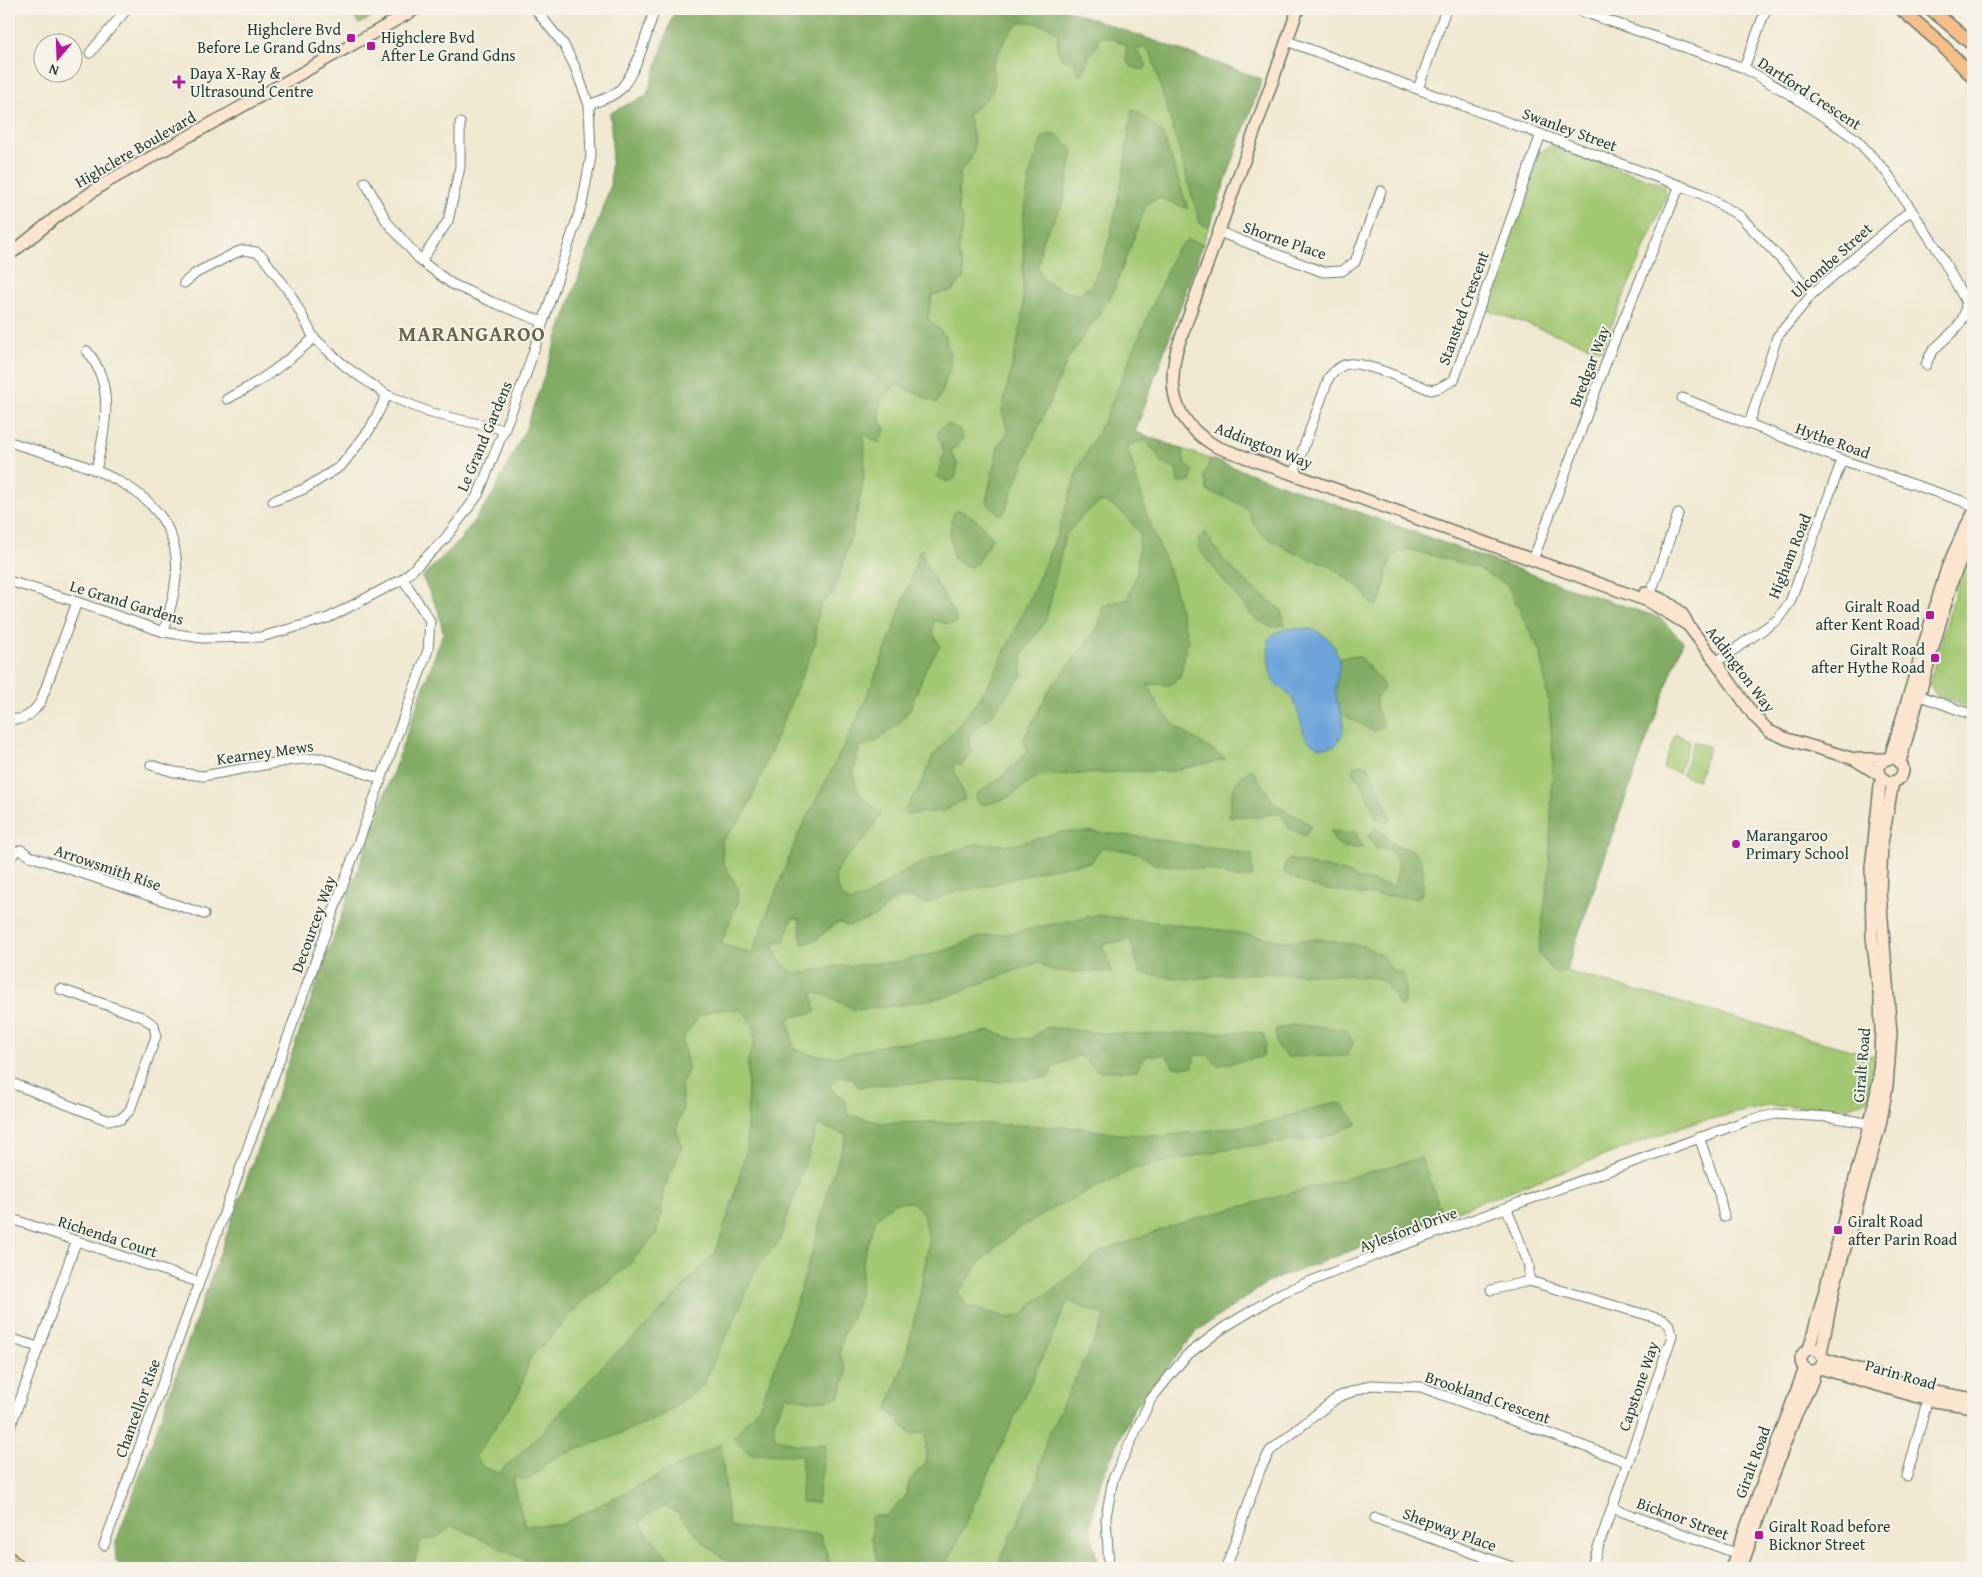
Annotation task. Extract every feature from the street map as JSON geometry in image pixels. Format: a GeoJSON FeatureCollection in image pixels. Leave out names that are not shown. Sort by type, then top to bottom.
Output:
{"type":"FeatureCollection","features":[{"type":"Feature","properties":{"kind":"main road"},"geometry":{"type":"LineString","coordinates":[[1901,9],[1940,43],[1973,76]]}},
{"type":"Feature","properties":{"kind":"main road"},"geometry":{"type":"LineString","coordinates":[[1931,9],[1973,45]]}},
{"type":"Feature","properties":{"kind":"main road"},"geometry":{"type":"LineString","coordinates":[[9,1558],[20,1568]]}},
{"type":"Feature","properties":{"kind":"street"},"geometry":{"type":"LineString","coordinates":[[90,53],[128,9]]}},
{"type":"Feature","properties":{"kind":"street","name":"Highclere Boulevard"},"geometry":{"type":"LineString","coordinates":[[9,255],[59,215],[106,183],[416,9]]}},
{"type":"Feature","properties":{"kind":"street","name":"Le Grand Gardens"},"geometry":{"type":"LineString","coordinates":[[9,581],[164,632],[202,638],[261,637],[328,618],[403,579],[444,540],[478,495],[524,380],[582,204],[592,156],[589,105],[575,67],[564,45],[535,9]]}},
{"type":"Feature","properties":{"kind":"street"},"geometry":{"type":"LineString","coordinates":[[589,105],[611,96],[623,86],[636,61],[655,9]]}},
{"type":"Feature","properties":{"kind":"street","name":"Addington Way"},"geometry":{"type":"LineString","coordinates":[[1290,42],[1298,9]]}},
{"type":"Feature","properties":{"kind":"street","name":"Addington Way"},"geometry":{"type":"LineString","coordinates":[[1305,9],[1290,42],[1222,234],[1177,349],[1172,367],[1173,392],[1185,421],[1204,439],[1217,447],[1295,471],[1649,598],[1688,625],[1754,716],[1769,730],[1787,739],[1854,759],[1886,778]]}},
{"type":"Feature","properties":{"kind":"street"},"geometry":{"type":"LineString","coordinates":[[1418,89],[1446,9]]}},
{"type":"Feature","properties":{"kind":"street","name":"Dartford Crescent"},"geometry":{"type":"LineString","coordinates":[[1575,9],[1744,68],[1796,98],[1856,139],[1887,173],[1939,252],[1966,302],[1962,323],[1929,356],[1926,365]]}},
{"type":"Feature","properties":{"kind":"street"},"geometry":{"type":"LineString","coordinates":[[1744,68],[1766,9]]}},
{"type":"Feature","properties":{"kind":"street","name":"Swanley Street"},"geometry":{"type":"LineString","coordinates":[[1290,42],[1700,193],[1740,216],[1813,293]]}},
{"type":"Feature","properties":{"kind":"street"},"geometry":{"type":"LineString","coordinates":[[421,261],[448,221],[460,167],[460,123]]}},
{"type":"Feature","properties":{"kind":"street","name":"Stansted Crescent"},"geometry":{"type":"LineString","coordinates":[[1295,471],[1329,377],[1338,368],[1347,364],[1362,365],[1430,390],[1439,388],[1454,380],[1541,134]]}},
{"type":"Feature","properties":{"kind":"street"},"geometry":{"type":"LineString","coordinates":[[365,182],[387,222],[421,261],[452,284],[543,322]]}},
{"type":"Feature","properties":{"kind":"street","name":"Bredgar Way"},"geometry":{"type":"LineString","coordinates":[[1534,556],[1610,352],[1680,185]]}},
{"type":"Feature","properties":{"kind":"street","name":"Shorne Place"},"geometry":{"type":"LineString","coordinates":[[1222,234],[1323,272],[1342,271],[1356,262],[1381,191]]}},
{"type":"Feature","properties":{"kind":"street","name":"Ulcombe Street"},"geometry":{"type":"LineString","coordinates":[[1749,424],[1777,337],[1813,293],[1911,210]]}},
{"type":"Feature","properties":{"kind":"street"},"geometry":{"type":"LineString","coordinates":[[184,283],[196,273],[235,253],[243,250],[256,252],[262,256],[290,293],[314,338],[346,367],[387,395],[431,413],[504,430]]}},
{"type":"Feature","properties":{"kind":"street"},"geometry":{"type":"LineString","coordinates":[[227,399],[253,386],[282,366],[314,338]]}},
{"type":"Feature","properties":{"kind":"street"},"geometry":{"type":"LineString","coordinates":[[87,351],[95,360],[102,375],[106,400],[105,429],[96,470]]}},
{"type":"Feature","properties":{"kind":"street"},"geometry":{"type":"LineString","coordinates":[[273,501],[304,489],[341,466],[370,429],[387,395]]}},
{"type":"Feature","properties":{"kind":"street","name":"Hythe Road"},"geometry":{"type":"LineString","coordinates":[[1682,398],[1842,460],[1962,501],[1973,507]]}},
{"type":"Feature","properties":{"kind":"street"},"geometry":{"type":"LineString","coordinates":[[13,443],[96,470],[128,486],[152,505],[167,524],[176,557],[173,597],[164,632]]}},
{"type":"Feature","properties":{"kind":"street","name":"Higham Road"},"geometry":{"type":"LineString","coordinates":[[1716,662],[1776,620],[1790,602],[1842,460]]}},
{"type":"Feature","properties":{"kind":"street"},"geometry":{"type":"LineString","coordinates":[[1649,598],[1678,514]]}},
{"type":"Feature","properties":{"kind":"street"},"geometry":{"type":"LineString","coordinates":[[1915,694],[1947,568],[1973,514]]}},
{"type":"Feature","properties":{"kind":"street"},"geometry":{"type":"LineString","coordinates":[[1893,760],[1903,768],[1903,774],[1900,778],[1886,778],[1880,766],[1893,760],[1953,578],[1973,532]]}},
{"type":"Feature","properties":{"kind":"street","name":"Decourcey Way"},"geometry":{"type":"LineString","coordinates":[[198,1282],[428,650],[430,621],[403,579]]}},
{"type":"Feature","properties":{"kind":"street"},"geometry":{"type":"LineString","coordinates":[[9,718],[15,720],[33,713],[41,701],[77,602]]}},
{"type":"Feature","properties":{"kind":"street"},"geometry":{"type":"LineString","coordinates":[[1915,694],[1973,715]]}},
{"type":"Feature","properties":{"kind":"street","name":"Kearney Mews"},"geometry":{"type":"LineString","coordinates":[[151,765],[174,772],[203,776],[292,760],[322,758],[381,779]]}},
{"type":"Feature","properties":{"kind":"street","name":"Addington Way"},"geometry":{"type":"LineString","coordinates":[[1854,759],[1893,760]]}},
{"type":"Feature","properties":{"kind":"street","name":"Giralt Road"},"geometry":{"type":"LineString","coordinates":[[1817,1364],[1801,1358],[1809,1349],[1887,1086],[1891,1034],[1880,893],[1880,873],[1886,815],[1886,778]]}},
{"type":"Feature","properties":{"kind":"street","name":"Arrowsmith Rise"},"geometry":{"type":"LineString","coordinates":[[9,860],[15,852],[22,850],[30,856],[204,914]]}},
{"type":"Feature","properties":{"kind":"street"},"geometry":{"type":"LineString","coordinates":[[9,1082],[107,1120],[120,1119],[130,1110],[156,1036],[154,1025],[142,1017],[60,989]]}},
{"type":"Feature","properties":{"kind":"street","name":"Aylesford Drive"},"geometry":{"type":"LineString","coordinates":[[1109,1568],[1106,1517],[1113,1479],[1151,1399],[1186,1356],[1223,1328],[1281,1293],[1390,1250],[1748,1120],[1776,1114],[1828,1117],[1875,1124]]}},
{"type":"Feature","properties":{"kind":"street","name":"Giralt Road"},"geometry":{"type":"LineString","coordinates":[[1731,1568],[1741,1560],[1790,1430],[1812,1380],[1875,1124]]}},
{"type":"Feature","properties":{"kind":"street"},"geometry":{"type":"LineString","coordinates":[[1699,1137],[1719,1194],[1724,1218]]}},
{"type":"Feature","properties":{"kind":"street"},"geometry":{"type":"LineString","coordinates":[[1507,1209],[1529,1265],[1529,1281]]}},
{"type":"Feature","properties":{"kind":"street","name":"Richenda Court"},"geometry":{"type":"LineString","coordinates":[[9,1218],[198,1282]]}},
{"type":"Feature","properties":{"kind":"street"},"geometry":{"type":"LineString","coordinates":[[9,1431],[76,1242]]}},
{"type":"Feature","properties":{"kind":"street","name":"Capstone Way"},"geometry":{"type":"LineString","coordinates":[[1491,1290],[1529,1281],[1664,1320],[1670,1326],[1672,1336],[1591,1568]]}},
{"type":"Feature","properties":{"kind":"street","name":"Chancellor Rise"},"geometry":{"type":"LineString","coordinates":[[104,1545],[198,1282]]}},
{"type":"Feature","properties":{"kind":"street"},"geometry":{"type":"LineString","coordinates":[[9,1338],[38,1347]]}},
{"type":"Feature","properties":{"kind":"street","name":"Parin Road"},"geometry":{"type":"LineString","coordinates":[[1809,1349],[1816,1349],[1817,1364],[1973,1407]]}},
{"type":"Feature","properties":{"kind":"street","name":"Brookland Crescent"},"geometry":{"type":"LineString","coordinates":[[1226,1568],[1260,1470],[1270,1452],[1338,1397],[1370,1385],[1421,1387],[1627,1462]]}},
{"type":"Feature","properties":{"kind":"street"},"geometry":{"type":"LineString","coordinates":[[1907,1476],[1929,1395]]}},
{"type":"Feature","properties":{"kind":"street","name":"Parin Road"},"geometry":{"type":"LineString","coordinates":[[1929,1395],[1973,1398]]}},
{"type":"Feature","properties":{"kind":"street","name":"Bicknor Street"},"geometry":{"type":"LineString","coordinates":[[1612,1508],[1741,1560]]}},
{"type":"Feature","properties":{"kind":"street","name":"Shepway Place"},"geometry":{"type":"LineString","coordinates":[[1375,1518],[1515,1568]]}},
{"type":"Feature","properties":{"kind":"green space"},"geometry":{"type":"Polygon","coordinates":[[[350,9],[385,9],[359,24],[350,9]]]}},
{"type":"Feature","properties":{"kind":"green space"},"geometry":{"type":"Polygon","coordinates":[[[675,9],[1064,9],[1262,79],[1209,227],[1200,223],[1151,53],[1145,48],[1138,48],[1137,51],[1147,65],[1144,70],[1138,69],[1128,63],[1126,55],[1127,45],[1111,38],[1098,37],[1097,46],[1089,56],[1082,74],[1078,73],[1074,63],[1061,59],[1058,50],[1058,32],[1044,25],[1021,22],[1011,32],[997,54],[992,67],[995,83],[993,89],[990,95],[968,116],[974,145],[971,158],[960,171],[958,212],[964,220],[958,252],[963,266],[964,277],[952,291],[932,295],[928,319],[945,335],[952,364],[937,403],[895,384],[879,406],[880,421],[885,430],[879,443],[864,434],[862,437],[865,447],[864,478],[851,538],[834,592],[820,606],[816,625],[816,641],[746,812],[722,841],[723,862],[737,887],[738,902],[721,944],[752,954],[797,837],[865,701],[893,631],[920,550],[922,549],[924,561],[956,618],[956,623],[948,624],[934,620],[932,631],[940,646],[926,668],[910,709],[900,722],[877,741],[860,747],[854,777],[856,785],[864,798],[881,814],[861,843],[839,866],[836,873],[838,888],[845,898],[851,902],[871,894],[900,873],[933,858],[976,844],[1013,845],[1061,832],[1091,832],[1132,836],[1252,854],[1252,877],[1236,878],[1211,870],[1154,864],[1139,853],[1102,847],[1091,862],[1043,870],[983,887],[953,892],[923,905],[913,897],[896,898],[877,916],[849,926],[838,922],[814,941],[802,944],[799,918],[792,918],[784,941],[773,944],[779,959],[790,972],[804,973],[833,967],[904,961],[944,951],[979,937],[1011,933],[1097,915],[1228,931],[1282,941],[1319,939],[1364,946],[1384,957],[1392,971],[1403,973],[1405,982],[1404,1004],[1400,1007],[1385,983],[1374,978],[1332,975],[1252,974],[1219,975],[1192,979],[1139,973],[1131,940],[1102,944],[1112,972],[1053,971],[1038,962],[948,996],[901,1005],[855,1010],[828,996],[812,992],[816,1012],[788,1018],[794,1049],[812,1055],[836,1057],[885,1045],[943,1039],[991,1031],[1011,1038],[1030,1039],[1047,1027],[1100,1033],[1246,1032],[1263,1034],[1266,1044],[1262,1057],[1218,1065],[1208,1055],[1194,1055],[1193,1067],[1173,1067],[1166,1054],[1145,1056],[1136,1071],[1098,1071],[1079,1055],[1052,1068],[1049,1077],[997,1082],[970,1080],[858,1087],[853,1078],[840,1076],[829,1087],[844,1099],[849,1115],[882,1123],[936,1122],[1040,1126],[1083,1128],[1118,1134],[1162,1136],[1261,1124],[1333,1103],[1343,1104],[1357,1124],[1322,1138],[1232,1148],[1136,1168],[1057,1206],[1016,1230],[982,1260],[958,1293],[967,1306],[1009,1318],[1023,1315],[1035,1301],[1048,1294],[1100,1252],[1180,1223],[1421,1158],[1443,1216],[1270,1281],[1197,1331],[1133,1410],[1101,1480],[1090,1525],[1098,1568],[996,1568],[1036,1483],[1047,1437],[1106,1316],[1068,1301],[949,1559],[948,1568],[879,1568],[872,1540],[871,1516],[886,1516],[905,1497],[910,1480],[926,1463],[926,1433],[911,1434],[887,1409],[905,1360],[920,1294],[929,1240],[922,1212],[912,1202],[893,1203],[876,1219],[864,1255],[858,1303],[843,1335],[840,1354],[847,1373],[839,1397],[812,1400],[786,1395],[774,1422],[774,1437],[799,1445],[826,1444],[817,1503],[801,1502],[802,1455],[750,1454],[733,1438],[760,1405],[780,1353],[812,1253],[830,1183],[847,1135],[818,1125],[779,1242],[754,1271],[746,1294],[703,1385],[667,1413],[610,1438],[551,1459],[529,1480],[514,1477],[514,1488],[525,1525],[560,1525],[721,1444],[729,1527],[820,1535],[832,1568],[736,1568],[706,1545],[678,1513],[666,1506],[648,1514],[640,1525],[678,1568],[542,1568],[452,1525],[438,1537],[421,1541],[412,1568],[122,1568],[116,1561],[115,1545],[443,633],[438,610],[422,577],[460,540],[493,494],[526,428],[610,187],[612,144],[610,113],[647,95],[675,9]],[[718,1009],[699,1016],[682,1040],[689,1069],[681,1083],[683,1108],[676,1130],[682,1147],[663,1191],[662,1211],[656,1234],[628,1266],[583,1301],[530,1358],[520,1391],[475,1457],[484,1468],[499,1473],[541,1434],[606,1362],[653,1320],[716,1251],[747,1149],[748,1059],[755,1041],[753,1024],[742,1010],[718,1009]]]}},
{"type":"Feature","properties":{"kind":"green space"},"geometry":{"type":"Polygon","coordinates":[[[987,9],[1064,9],[1262,79],[1135,432],[1561,585],[1660,618],[1683,641],[1617,821],[1566,971],[1876,1057],[1869,1099],[1851,1107],[1768,1106],[1689,1124],[1270,1281],[1197,1331],[1133,1410],[1100,1480],[1090,1525],[1098,1568],[333,1568],[987,9]]]}},
{"type":"Feature","properties":{"kind":"green space"},"geometry":{"type":"Polygon","coordinates":[[[1132,110],[1138,112],[1162,132],[1188,209],[1160,198],[1147,203],[1112,295],[1068,359],[1004,513],[1000,515],[986,502],[998,446],[1008,432],[1002,411],[1023,316],[1023,218],[1030,174],[1043,135],[1057,135],[1073,150],[1063,203],[1042,241],[1038,268],[1043,280],[1066,292],[1078,294],[1091,285],[1101,265],[1109,241],[1123,176],[1132,110]]]}},
{"type":"Feature","properties":{"kind":"green space"},"geometry":{"type":"Polygon","coordinates":[[[1551,146],[1665,185],[1666,197],[1601,350],[1484,309],[1540,152],[1551,146]]]}},
{"type":"Feature","properties":{"kind":"green space"},"geometry":{"type":"Polygon","coordinates":[[[1188,240],[1203,244],[1135,432],[1182,449],[1184,461],[1193,472],[1190,482],[1178,482],[1176,469],[1161,463],[1158,455],[1145,440],[1127,446],[1146,512],[1172,579],[1188,640],[1180,677],[1170,685],[1148,684],[1160,709],[1178,728],[1226,759],[1172,771],[1039,776],[1007,798],[985,805],[978,803],[976,794],[996,781],[1028,752],[1023,740],[1051,687],[1098,627],[1103,606],[1128,599],[1137,572],[1140,534],[1118,509],[1100,502],[1083,515],[1065,536],[1046,620],[1022,655],[1022,675],[991,716],[968,735],[971,739],[968,745],[972,752],[969,757],[961,765],[954,763],[953,767],[965,799],[944,811],[907,814],[904,810],[918,790],[933,756],[981,697],[997,668],[1057,535],[1078,469],[1106,416],[1176,249],[1188,240]]]}},
{"type":"Feature","properties":{"kind":"green space"},"geometry":{"type":"Polygon","coordinates":[[[949,424],[959,429],[963,437],[960,444],[950,451],[958,464],[956,477],[951,481],[945,481],[937,476],[944,452],[937,433],[941,428],[949,424]]]}},
{"type":"Feature","properties":{"kind":"green space"},"geometry":{"type":"Polygon","coordinates":[[[1210,459],[1561,585],[1660,618],[1683,641],[1617,821],[1566,971],[1555,973],[1538,953],[1549,873],[1553,757],[1550,713],[1541,654],[1507,585],[1476,567],[1407,549],[1395,556],[1390,563],[1380,601],[1376,606],[1371,604],[1362,590],[1329,565],[1292,552],[1263,535],[1253,523],[1247,509],[1228,498],[1207,491],[1204,475],[1210,459]]]}},
{"type":"Feature","properties":{"kind":"green space"},"geometry":{"type":"Polygon","coordinates":[[[959,510],[978,521],[992,538],[977,563],[971,567],[961,564],[953,557],[950,534],[951,522],[955,511],[959,510]]]}},
{"type":"Feature","properties":{"kind":"green space"},"geometry":{"type":"Polygon","coordinates":[[[1205,532],[1224,561],[1281,610],[1285,625],[1272,627],[1255,619],[1200,551],[1198,538],[1205,532]]]}},
{"type":"Feature","properties":{"kind":"green space"},"geometry":{"type":"Polygon","coordinates":[[[1973,550],[1973,709],[1937,696],[1929,684],[1961,573],[1973,550]]]}},
{"type":"Feature","properties":{"kind":"green space"},"geometry":{"type":"Polygon","coordinates":[[[1349,656],[1360,657],[1381,681],[1384,689],[1376,697],[1376,706],[1384,726],[1373,731],[1341,713],[1335,693],[1339,659],[1349,656]]]}},
{"type":"Feature","properties":{"kind":"green space"},"geometry":{"type":"Polygon","coordinates":[[[1675,734],[1690,740],[1679,773],[1663,768],[1675,734]]]}},
{"type":"Feature","properties":{"kind":"green space"},"geometry":{"type":"Polygon","coordinates":[[[1694,741],[1709,747],[1698,780],[1682,775],[1694,741]]]}},
{"type":"Feature","properties":{"kind":"green space"},"geometry":{"type":"Polygon","coordinates":[[[1367,765],[1380,791],[1391,821],[1377,820],[1364,789],[1353,772],[1354,767],[1367,765]]]}},
{"type":"Feature","properties":{"kind":"green space"},"geometry":{"type":"Polygon","coordinates":[[[1252,769],[1275,804],[1311,825],[1305,836],[1289,828],[1280,812],[1260,817],[1229,816],[1236,783],[1245,773],[1252,769]]]}},
{"type":"Feature","properties":{"kind":"green space"},"geometry":{"type":"Polygon","coordinates":[[[1376,828],[1395,845],[1410,849],[1420,858],[1423,882],[1422,894],[1417,898],[1366,895],[1332,890],[1299,881],[1284,873],[1285,864],[1289,859],[1348,873],[1356,878],[1394,887],[1399,864],[1389,849],[1376,848],[1368,836],[1376,828]]]}},
{"type":"Feature","properties":{"kind":"green space"},"geometry":{"type":"Polygon","coordinates":[[[1330,831],[1348,833],[1355,831],[1363,848],[1341,847],[1334,840],[1330,831]]]}},
{"type":"Feature","properties":{"kind":"green space"},"geometry":{"type":"Polygon","coordinates":[[[1291,1025],[1346,1029],[1353,1043],[1347,1056],[1287,1057],[1277,1046],[1275,1030],[1291,1025]]]}},
{"type":"Feature","properties":{"kind":"water"},"geometry":{"type":"Polygon","coordinates":[[[1286,629],[1314,630],[1329,640],[1336,650],[1339,665],[1336,691],[1343,727],[1340,739],[1335,746],[1323,747],[1308,741],[1292,697],[1273,680],[1270,669],[1268,640],[1275,633],[1286,629]]]}},
{"type":"Feature","properties":{"kind":"place","name":"Highclere Bvd Before Le Grand Gdns"},"geometry":{"type":"Point","coordinates":[351,38]}},
{"type":"Feature","properties":{"kind":"place","name":"Highclere Bvd After Le Grand Gdns"},"geometry":{"type":"Point","coordinates":[371,46]}},
{"type":"Feature","properties":{"kind":"place","name":"Daya X-Ray & Ultrasound Centre"},"geometry":{"type":"Point","coordinates":[179,82]}},
{"type":"Feature","properties":{"kind":"place","name":"Giralt Road after Kent Road"},"geometry":{"type":"Point","coordinates":[1930,615]}},
{"type":"Feature","properties":{"kind":"place","name":"Giralt Road after Hythe Road"},"geometry":{"type":"Point","coordinates":[1935,658]}},
{"type":"Feature","properties":{"kind":"place","name":"Marangaroo Primary School"},"geometry":{"type":"Point","coordinates":[1736,844]}},
{"type":"Feature","properties":{"kind":"place","name":"Giralt Road after Parin Road"},"geometry":{"type":"Point","coordinates":[1838,1230]}},
{"type":"Feature","properties":{"kind":"place","name":"Giralt Road before Bicknor Street"},"geometry":{"type":"Point","coordinates":[1759,1535]}},
{"type":"Feature","properties":{"kind":"district","name":"MARANGAROO"},"geometry":{"type":"Point","coordinates":[472,333]}}]}
